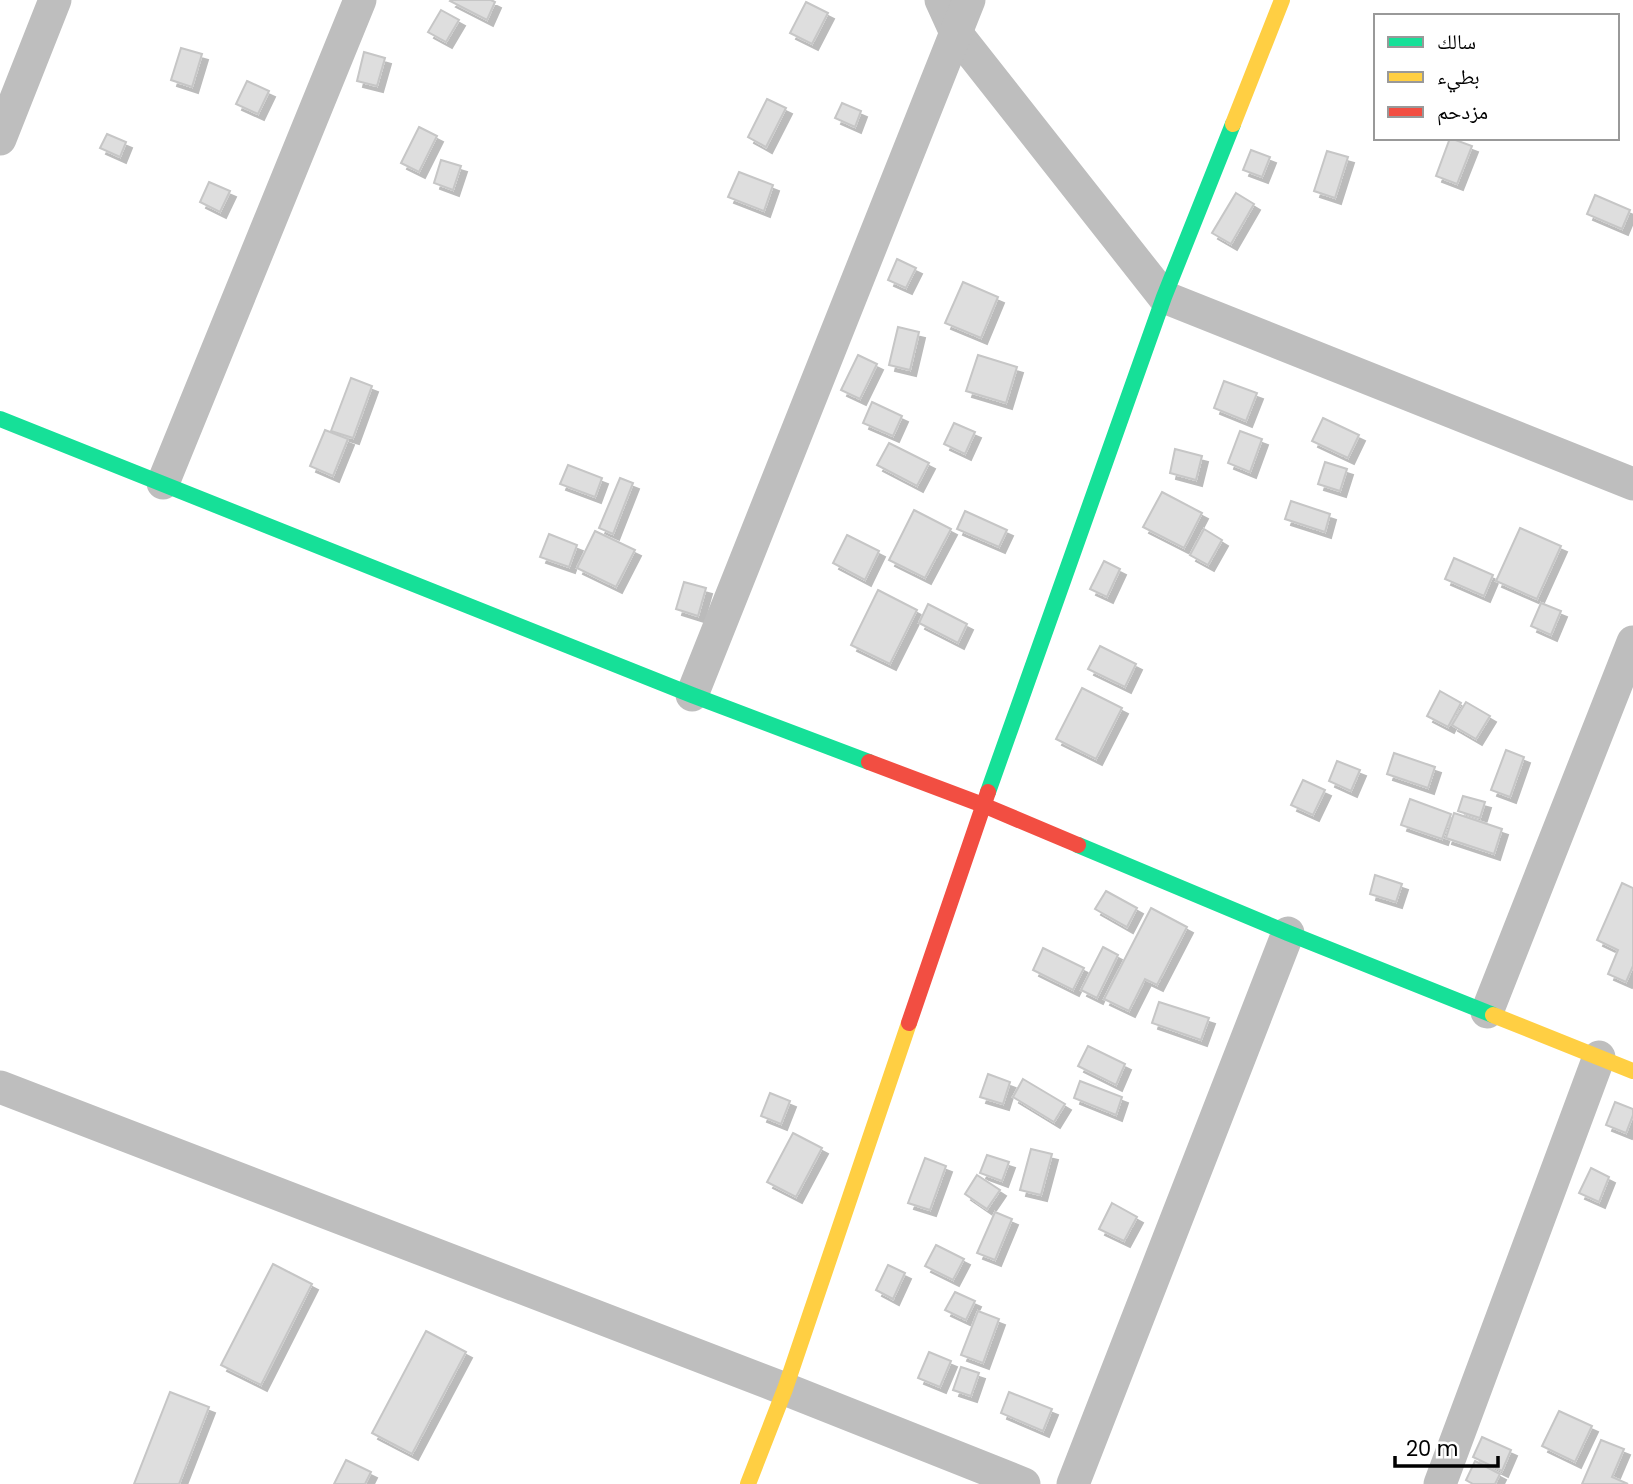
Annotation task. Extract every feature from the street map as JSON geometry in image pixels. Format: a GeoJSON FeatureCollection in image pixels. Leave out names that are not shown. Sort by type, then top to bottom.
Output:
{"type":"FeatureCollection","features":[{"type":"Feature","properties":{"kind":"street"},"geometry":{"type":"LineString","coordinates":[[0,139],[55,0]]}},
{"type":"Feature","properties":{"kind":"street"},"geometry":{"type":"LineString","coordinates":[[163,484],[360,0]]}},
{"type":"Feature","properties":{"kind":"street"},"geometry":{"type":"LineString","coordinates":[[941,0],[956,33],[1164,298],[1633,484]]}},
{"type":"Feature","properties":{"kind":"street"},"geometry":{"type":"LineString","coordinates":[[692,695],[969,0]]}},
{"type":"Feature","properties":{"kind":"street"},"geometry":{"type":"LineString","coordinates":[[748,1484],[785,1389],[983,805],[1164,298],[1282,0]]}},
{"type":"Feature","properties":{"kind":"street"},"geometry":{"type":"LineString","coordinates":[[0,419],[692,695],[983,805],[1288,933],[1633,1071]]}},
{"type":"Feature","properties":{"kind":"street"},"geometry":{"type":"LineString","coordinates":[[1487,1012],[1633,642]]}},
{"type":"Feature","properties":{"kind":"street"},"geometry":{"type":"LineString","coordinates":[[1073,1484],[1288,933]]}},
{"type":"Feature","properties":{"kind":"street"},"geometry":{"type":"LineString","coordinates":[[1440,1484],[1599,1057]]}},
{"type":"Feature","properties":{"kind":"street"},"geometry":{"type":"LineString","coordinates":[[0,1087],[785,1389],[1024,1484]]}},
{"type":"Feature","properties":{"kind":"building"},"geometry":{"type":"Polygon","coordinates":[[[451,0],[491,0],[495,2],[487,20],[451,0]]]}},
{"type":"Feature","properties":{"kind":"building"},"geometry":{"type":"Polygon","coordinates":[[[806,2],[828,13],[812,44],[790,33],[806,2]]]}},
{"type":"Feature","properties":{"kind":"building"},"geometry":{"type":"Polygon","coordinates":[[[441,10],[459,20],[446,42],[428,32],[441,10]]]}},
{"type":"Feature","properties":{"kind":"building"},"geometry":{"type":"Polygon","coordinates":[[[181,48],[202,54],[192,87],[171,80],[181,48]]]}},
{"type":"Feature","properties":{"kind":"building"},"geometry":{"type":"Polygon","coordinates":[[[364,52],[385,58],[377,86],[357,81],[364,52]]]}},
{"type":"Feature","properties":{"kind":"building"},"geometry":{"type":"Polygon","coordinates":[[[247,81],[269,91],[258,114],[236,104],[247,81]]]}},
{"type":"Feature","properties":{"kind":"building"},"geometry":{"type":"Polygon","coordinates":[[[767,99],[786,108],[766,147],[748,137],[767,99]]]}},
{"type":"Feature","properties":{"kind":"building"},"geometry":{"type":"Polygon","coordinates":[[[842,103],[861,111],[855,127],[835,118],[842,103]]]}},
{"type":"Feature","properties":{"kind":"building"},"geometry":{"type":"Polygon","coordinates":[[[419,127],[437,136],[419,172],[401,163],[419,127]]]}},
{"type":"Feature","properties":{"kind":"building"},"geometry":{"type":"Polygon","coordinates":[[[107,134],[126,142],[120,157],[100,148],[107,134]]]}},
{"type":"Feature","properties":{"kind":"building"},"geometry":{"type":"Polygon","coordinates":[[[1449,140],[1472,146],[1457,184],[1436,176],[1449,140]]]}},
{"type":"Feature","properties":{"kind":"building"},"geometry":{"type":"Polygon","coordinates":[[[1251,150],[1270,157],[1262,177],[1243,170],[1251,150]]]}},
{"type":"Feature","properties":{"kind":"building"},"geometry":{"type":"Polygon","coordinates":[[[1327,151],[1348,157],[1335,198],[1314,191],[1327,151]]]}},
{"type":"Feature","properties":{"kind":"building"},"geometry":{"type":"Polygon","coordinates":[[[441,160],[461,166],[453,190],[434,183],[441,160]]]}},
{"type":"Feature","properties":{"kind":"building"},"geometry":{"type":"Polygon","coordinates":[[[739,172],[773,185],[764,211],[728,197],[739,172]]]}},
{"type":"Feature","properties":{"kind":"building"},"geometry":{"type":"Polygon","coordinates":[[[209,182],[230,191],[220,212],[200,202],[209,182]]]}},
{"type":"Feature","properties":{"kind":"building"},"geometry":{"type":"Polygon","coordinates":[[[1236,193],[1254,204],[1231,244],[1212,233],[1236,193]]]}},
{"type":"Feature","properties":{"kind":"building"},"geometry":{"type":"Polygon","coordinates":[[[1595,195],[1630,210],[1622,229],[1587,214],[1595,195]]]}},
{"type":"Feature","properties":{"kind":"building"},"geometry":{"type":"Polygon","coordinates":[[[897,259],[916,268],[906,288],[888,280],[897,259]]]}},
{"type":"Feature","properties":{"kind":"building"},"geometry":{"type":"Polygon","coordinates":[[[963,282],[998,297],[981,338],[945,323],[963,282]]]}},
{"type":"Feature","properties":{"kind":"building"},"geometry":{"type":"Polygon","coordinates":[[[898,327],[919,332],[910,370],[889,365],[898,327]]]}},
{"type":"Feature","properties":{"kind":"building"},"geometry":{"type":"Polygon","coordinates":[[[858,355],[877,364],[860,399],[841,390],[858,355]]]}},
{"type":"Feature","properties":{"kind":"building"},"geometry":{"type":"Polygon","coordinates":[[[978,355],[1017,367],[1006,403],[966,391],[978,355]]]}},
{"type":"Feature","properties":{"kind":"building"},"geometry":{"type":"Polygon","coordinates":[[[351,378],[372,386],[353,438],[331,431],[351,378]]]}},
{"type":"Feature","properties":{"kind":"building"},"geometry":{"type":"Polygon","coordinates":[[[1224,381],[1257,393],[1246,421],[1214,408],[1224,381]]]}},
{"type":"Feature","properties":{"kind":"building"},"geometry":{"type":"Polygon","coordinates":[[[872,402],[902,416],[893,436],[863,423],[872,402]]]}},
{"type":"Feature","properties":{"kind":"building"},"geometry":{"type":"Polygon","coordinates":[[[1323,418],[1359,435],[1348,458],[1312,441],[1323,418]]]}},
{"type":"Feature","properties":{"kind":"building"},"geometry":{"type":"Polygon","coordinates":[[[954,423],[975,432],[965,454],[944,444],[954,423]]]}},
{"type":"Feature","properties":{"kind":"building"},"geometry":{"type":"Polygon","coordinates":[[[325,430],[348,439],[333,476],[310,466],[325,430]]]}},
{"type":"Feature","properties":{"kind":"building"},"geometry":{"type":"Polygon","coordinates":[[[1240,431],[1262,439],[1250,472],[1228,463],[1240,431]]]}},
{"type":"Feature","properties":{"kind":"building"},"geometry":{"type":"Polygon","coordinates":[[[889,443],[929,463],[917,486],[877,465],[889,443]]]}},
{"type":"Feature","properties":{"kind":"building"},"geometry":{"type":"Polygon","coordinates":[[[1175,449],[1202,456],[1196,480],[1170,473],[1175,449]]]}},
{"type":"Feature","properties":{"kind":"building"},"geometry":{"type":"Polygon","coordinates":[[[1325,462],[1347,469],[1340,491],[1318,484],[1325,462]]]}},
{"type":"Feature","properties":{"kind":"building"},"geometry":{"type":"Polygon","coordinates":[[[568,465],[602,478],[595,497],[560,484],[568,465]]]}},
{"type":"Feature","properties":{"kind":"building"},"geometry":{"type":"Polygon","coordinates":[[[620,478],[633,483],[613,534],[599,528],[620,478]]]}},
{"type":"Feature","properties":{"kind":"building"},"geometry":{"type":"Polygon","coordinates":[[[1162,492],[1202,513],[1184,548],[1143,527],[1162,492]]]}},
{"type":"Feature","properties":{"kind":"building"},"geometry":{"type":"Polygon","coordinates":[[[1291,501],[1330,514],[1325,532],[1285,519],[1291,501]]]}},
{"type":"Feature","properties":{"kind":"building"},"geometry":{"type":"Polygon","coordinates":[[[914,510],[951,529],[925,578],[889,560],[914,510]]]}},
{"type":"Feature","properties":{"kind":"building"},"geometry":{"type":"Polygon","coordinates":[[[965,511],[1007,530],[999,547],[957,529],[965,511]]]}},
{"type":"Feature","properties":{"kind":"building"},"geometry":{"type":"Polygon","coordinates":[[[1520,528],[1561,546],[1537,599],[1496,581],[1520,528]]]}},
{"type":"Feature","properties":{"kind":"building"},"geometry":{"type":"Polygon","coordinates":[[[1204,529],[1222,540],[1208,565],[1190,555],[1204,529]]]}},
{"type":"Feature","properties":{"kind":"building"},"geometry":{"type":"Polygon","coordinates":[[[595,531],[635,550],[616,587],[577,568],[595,531]]]}},
{"type":"Feature","properties":{"kind":"building"},"geometry":{"type":"Polygon","coordinates":[[[549,534],[577,545],[569,567],[540,557],[549,534]]]}},
{"type":"Feature","properties":{"kind":"building"},"geometry":{"type":"Polygon","coordinates":[[[847,535],[879,551],[865,580],[833,563],[847,535]]]}},
{"type":"Feature","properties":{"kind":"building"},"geometry":{"type":"Polygon","coordinates":[[[1454,558],[1493,575],[1484,596],[1445,579],[1454,558]]]}},
{"type":"Feature","properties":{"kind":"building"},"geometry":{"type":"Polygon","coordinates":[[[1104,561],[1120,569],[1107,597],[1090,589],[1104,561]]]}},
{"type":"Feature","properties":{"kind":"building"},"geometry":{"type":"Polygon","coordinates":[[[684,582],[706,588],[698,616],[676,609],[684,582]]]}},
{"type":"Feature","properties":{"kind":"building"},"geometry":{"type":"Polygon","coordinates":[[[878,590],[917,610],[890,664],[851,645],[878,590]]]}},
{"type":"Feature","properties":{"kind":"building"},"geometry":{"type":"Polygon","coordinates":[[[1541,603],[1561,611],[1551,635],[1531,626],[1541,603]]]}},
{"type":"Feature","properties":{"kind":"building"},"geometry":{"type":"Polygon","coordinates":[[[928,604],[967,624],[958,643],[919,623],[928,604]]]}},
{"type":"Feature","properties":{"kind":"building"},"geometry":{"type":"Polygon","coordinates":[[[1100,646],[1136,664],[1125,687],[1088,669],[1100,646]]]}},
{"type":"Feature","properties":{"kind":"building"},"geometry":{"type":"Polygon","coordinates":[[[1082,688],[1122,708],[1096,759],[1056,739],[1082,688]]]}},
{"type":"Feature","properties":{"kind":"building"},"geometry":{"type":"Polygon","coordinates":[[[1440,691],[1461,703],[1448,727],[1427,716],[1440,691]]]}},
{"type":"Feature","properties":{"kind":"building"},"geometry":{"type":"Polygon","coordinates":[[[1466,702],[1490,716],[1476,739],[1452,725],[1466,702]]]}},
{"type":"Feature","properties":{"kind":"building"},"geometry":{"type":"Polygon","coordinates":[[[1506,750],[1524,757],[1510,797],[1491,790],[1506,750]]]}},
{"type":"Feature","properties":{"kind":"building"},"geometry":{"type":"Polygon","coordinates":[[[1394,753],[1435,767],[1428,788],[1387,774],[1394,753]]]}},
{"type":"Feature","properties":{"kind":"building"},"geometry":{"type":"Polygon","coordinates":[[[1337,761],[1360,770],[1351,791],[1329,781],[1337,761]]]}},
{"type":"Feature","properties":{"kind":"building"},"geometry":{"type":"Polygon","coordinates":[[[1303,780],[1325,790],[1313,815],[1291,805],[1303,780]]]}},
{"type":"Feature","properties":{"kind":"building"},"geometry":{"type":"Polygon","coordinates":[[[1463,796],[1485,802],[1480,818],[1458,811],[1463,796]]]}},
{"type":"Feature","properties":{"kind":"building"},"geometry":{"type":"Polygon","coordinates":[[[1410,799],[1451,814],[1442,839],[1401,825],[1410,799]]]}},
{"type":"Feature","properties":{"kind":"building"},"geometry":{"type":"Polygon","coordinates":[[[1454,813],[1502,829],[1494,854],[1446,838],[1454,813]]]}},
{"type":"Feature","properties":{"kind":"building"},"geometry":{"type":"Polygon","coordinates":[[[1375,875],[1402,884],[1396,902],[1370,894],[1375,875]]]}},
{"type":"Feature","properties":{"kind":"building"},"geometry":{"type":"Polygon","coordinates":[[[1622,883],[1633,888],[1633,966],[1626,982],[1608,974],[1618,950],[1597,940],[1622,883]]]}},
{"type":"Feature","properties":{"kind":"building"},"geometry":{"type":"Polygon","coordinates":[[[1106,891],[1137,908],[1127,927],[1095,909],[1106,891]]]}},
{"type":"Feature","properties":{"kind":"building"},"geometry":{"type":"Polygon","coordinates":[[[1151,908],[1187,927],[1157,985],[1145,979],[1129,1011],[1104,999],[1151,908]]]}},
{"type":"Feature","properties":{"kind":"building"},"geometry":{"type":"Polygon","coordinates":[[[1103,947],[1118,955],[1097,998],[1081,990],[1103,947]]]}},
{"type":"Feature","properties":{"kind":"building"},"geometry":{"type":"Polygon","coordinates":[[[1043,948],[1084,968],[1073,990],[1033,970],[1043,948]]]}},
{"type":"Feature","properties":{"kind":"building"},"geometry":{"type":"Polygon","coordinates":[[[1159,1002],[1209,1018],[1201,1040],[1152,1023],[1159,1002]]]}},
{"type":"Feature","properties":{"kind":"building"},"geometry":{"type":"Polygon","coordinates":[[[1088,1046],[1125,1064],[1116,1085],[1078,1066],[1088,1046]]]}},
{"type":"Feature","properties":{"kind":"building"},"geometry":{"type":"Polygon","coordinates":[[[988,1074],[1010,1082],[1003,1104],[980,1097],[988,1074]]]}},
{"type":"Feature","properties":{"kind":"building"},"geometry":{"type":"Polygon","coordinates":[[[1023,1079],[1065,1104],[1054,1122],[1013,1097],[1023,1079]]]}},
{"type":"Feature","properties":{"kind":"building"},"geometry":{"type":"Polygon","coordinates":[[[1080,1081],[1122,1097],[1116,1115],[1074,1098],[1080,1081]]]}},
{"type":"Feature","properties":{"kind":"building"},"geometry":{"type":"Polygon","coordinates":[[[770,1093],[790,1101],[781,1124],[761,1116],[770,1093]]]}},
{"type":"Feature","properties":{"kind":"building"},"geometry":{"type":"Polygon","coordinates":[[[1615,1102],[1633,1109],[1626,1133],[1606,1125],[1615,1102]]]}},
{"type":"Feature","properties":{"kind":"building"},"geometry":{"type":"Polygon","coordinates":[[[793,1133],[822,1148],[796,1197],[767,1182],[793,1133]]]}},
{"type":"Feature","properties":{"kind":"building"},"geometry":{"type":"Polygon","coordinates":[[[1031,1149],[1052,1154],[1041,1195],[1020,1190],[1031,1149]]]}},
{"type":"Feature","properties":{"kind":"building"},"geometry":{"type":"Polygon","coordinates":[[[987,1155],[1009,1162],[1002,1181],[980,1173],[987,1155]]]}},
{"type":"Feature","properties":{"kind":"building"},"geometry":{"type":"Polygon","coordinates":[[[925,1158],[946,1166],[930,1210],[908,1203],[925,1158]]]}},
{"type":"Feature","properties":{"kind":"building"},"geometry":{"type":"Polygon","coordinates":[[[1591,1168],[1609,1177],[1599,1202],[1579,1193],[1591,1168]]]}},
{"type":"Feature","properties":{"kind":"building"},"geometry":{"type":"Polygon","coordinates":[[[977,1175],[1000,1190],[987,1209],[965,1194],[977,1175]]]}},
{"type":"Feature","properties":{"kind":"building"},"geometry":{"type":"Polygon","coordinates":[[[1112,1203],[1137,1217],[1124,1241],[1099,1229],[1112,1203]]]}},
{"type":"Feature","properties":{"kind":"building"},"geometry":{"type":"Polygon","coordinates":[[[995,1212],[1012,1219],[995,1260],[977,1253],[995,1212]]]}},
{"type":"Feature","properties":{"kind":"building"},"geometry":{"type":"Polygon","coordinates":[[[936,1245],[964,1259],[953,1280],[925,1266],[936,1245]]]}},
{"type":"Feature","properties":{"kind":"building"},"geometry":{"type":"Polygon","coordinates":[[[273,1264],[312,1284],[261,1385],[221,1365],[273,1264]]]}},
{"type":"Feature","properties":{"kind":"building"},"geometry":{"type":"Polygon","coordinates":[[[888,1265],[905,1273],[893,1299],[876,1290],[888,1265]]]}},
{"type":"Feature","properties":{"kind":"building"},"geometry":{"type":"Polygon","coordinates":[[[955,1292],[975,1301],[966,1320],[945,1310],[955,1292]]]}},
{"type":"Feature","properties":{"kind":"building"},"geometry":{"type":"Polygon","coordinates":[[[978,1311],[999,1319],[983,1363],[961,1355],[978,1311]]]}},
{"type":"Feature","properties":{"kind":"building"},"geometry":{"type":"Polygon","coordinates":[[[426,1331],[466,1352],[412,1454],[372,1433],[426,1331]]]}},
{"type":"Feature","properties":{"kind":"building"},"geometry":{"type":"Polygon","coordinates":[[[929,1352],[951,1361],[940,1387],[918,1378],[929,1352]]]}},
{"type":"Feature","properties":{"kind":"building"},"geometry":{"type":"Polygon","coordinates":[[[961,1367],[979,1373],[971,1396],[953,1390],[961,1367]]]}},
{"type":"Feature","properties":{"kind":"building"},"geometry":{"type":"Polygon","coordinates":[[[170,1392],[209,1407],[179,1484],[134,1484],[170,1392]]]}},
{"type":"Feature","properties":{"kind":"building"},"geometry":{"type":"Polygon","coordinates":[[[1009,1392],[1052,1409],[1043,1431],[1001,1413],[1009,1392]]]}},
{"type":"Feature","properties":{"kind":"building"},"geometry":{"type":"Polygon","coordinates":[[[1559,1411],[1592,1426],[1575,1462],[1542,1446],[1559,1411]]]}},
{"type":"Feature","properties":{"kind":"building"},"geometry":{"type":"Polygon","coordinates":[[[1482,1437],[1511,1450],[1502,1471],[1473,1457],[1482,1437]]]}},
{"type":"Feature","properties":{"kind":"building"},"geometry":{"type":"Polygon","coordinates":[[[1601,1440],[1624,1449],[1612,1477],[1628,1484],[1582,1484],[1601,1440]]]}},
{"type":"Feature","properties":{"kind":"building"},"geometry":{"type":"Polygon","coordinates":[[[346,1460],[371,1472],[365,1484],[334,1484],[346,1460]]]}},
{"type":"Feature","properties":{"kind":"building"},"geometry":{"type":"Polygon","coordinates":[[[1475,1461],[1500,1474],[1495,1484],[1473,1484],[1466,1480],[1475,1461]]]}},
{"type":"Feature","properties":{"kind":"traffic: fast"},"geometry":{"type":"LineString","coordinates":[[988,792],[1164,297],[1233,124]]}},
{"type":"Feature","properties":{"kind":"traffic: fast"},"geometry":{"type":"LineString","coordinates":[[0,419],[692,695],[869,762]]}},
{"type":"Feature","properties":{"kind":"traffic: fast"},"geometry":{"type":"LineString","coordinates":[[1078,845],[1493,1015]]}},
{"type":"Feature","properties":{"kind":"traffic: slow"},"geometry":{"type":"LineString","coordinates":[[1233,124],[1282,0]]}},
{"type":"Feature","properties":{"kind":"traffic: slow"},"geometry":{"type":"LineString","coordinates":[[1493,1015],[1633,1071]]}},
{"type":"Feature","properties":{"kind":"traffic: slow"},"geometry":{"type":"LineString","coordinates":[[748,1484],[785,1389],[909,1023]]}},
{"type":"Feature","properties":{"kind":"traffic: jam"},"geometry":{"type":"LineString","coordinates":[[869,762],[983,805],[1078,845]]}},
{"type":"Feature","properties":{"kind":"traffic: jam"},"geometry":{"type":"LineString","coordinates":[[909,1023],[988,792]]}}]}
